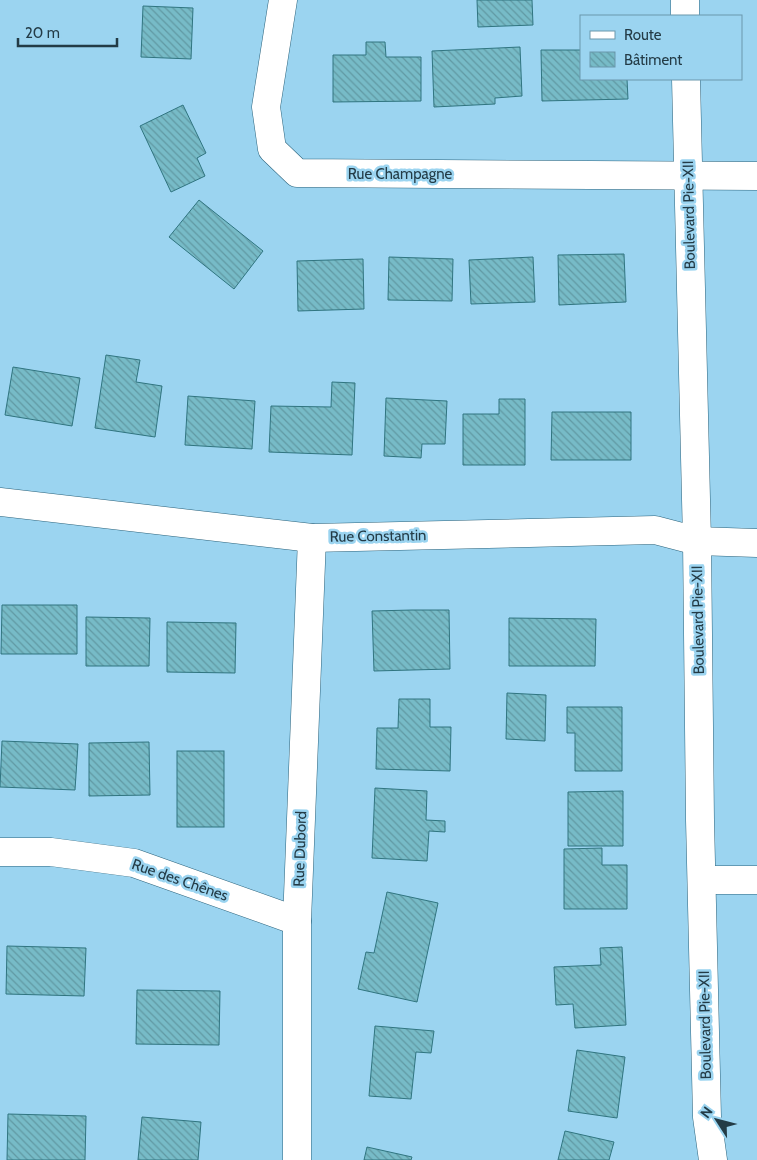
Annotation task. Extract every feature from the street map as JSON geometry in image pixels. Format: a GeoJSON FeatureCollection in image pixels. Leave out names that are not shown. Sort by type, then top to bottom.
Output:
{"type":"FeatureCollection","features":[{"type":"Feature","properties":{"kind":"street","name":"Rue Champagne"},"geometry":{"type":"LineString","coordinates":[[283,0],[266,107],[272,149],[297,173],[757,176]]}},
{"type":"Feature","properties":{"kind":"street"},"geometry":{"type":"LineString","coordinates":[[685,0],[685,15]]}},
{"type":"Feature","properties":{"kind":"street","name":"Boulevard Pie-XII"},"geometry":{"type":"LineString","coordinates":[[686,80],[697,541],[707,1117],[713,1160]]}},
{"type":"Feature","properties":{"kind":"street","name":"Rue Constantin"},"geometry":{"type":"LineString","coordinates":[[0,502],[312,538],[655,530],[697,541],[757,543]]}},
{"type":"Feature","properties":{"kind":"street","name":"Rue Dubord"},"geometry":{"type":"LineString","coordinates":[[297,1160],[297,921],[312,538]]}},
{"type":"Feature","properties":{"kind":"street","name":"Rue des Chênes"},"geometry":{"type":"LineString","coordinates":[[0,852],[51,852],[134,863],[297,921]]}},
{"type":"Feature","properties":{"kind":"street"},"geometry":{"type":"LineString","coordinates":[[702,880],[757,880]]}},
{"type":"Feature","properties":{"kind":"building"},"geometry":{"type":"Polygon","coordinates":[[[477,0],[532,0],[533,25],[478,27],[477,0]]]}},
{"type":"Feature","properties":{"kind":"building"},"geometry":{"type":"Polygon","coordinates":[[[143,6],[193,8],[191,59],[141,57],[143,6]]]}},
{"type":"Feature","properties":{"kind":"building"},"geometry":{"type":"Polygon","coordinates":[[[366,42],[385,42],[386,57],[421,57],[421,101],[333,102],[333,55],[366,55],[366,42]]]}},
{"type":"Feature","properties":{"kind":"building"},"geometry":{"type":"Polygon","coordinates":[[[520,47],[522,96],[495,98],[495,104],[434,107],[432,51],[520,47]]]}},
{"type":"Feature","properties":{"kind":"building"},"geometry":{"type":"Polygon","coordinates":[[[541,50],[580,50],[580,80],[627,80],[628,99],[542,101],[541,50]]]}},
{"type":"Feature","properties":{"kind":"building"},"geometry":{"type":"Polygon","coordinates":[[[183,105],[206,153],[197,158],[205,176],[171,192],[140,126],[183,105]]]}},
{"type":"Feature","properties":{"kind":"building"},"geometry":{"type":"Polygon","coordinates":[[[199,200],[263,251],[234,289],[169,237],[199,200]]]}},
{"type":"Feature","properties":{"kind":"building"},"geometry":{"type":"Polygon","coordinates":[[[624,254],[626,302],[559,305],[558,255],[624,254]]]}},
{"type":"Feature","properties":{"kind":"building"},"geometry":{"type":"Polygon","coordinates":[[[389,257],[453,259],[452,301],[388,300],[389,257]]]}},
{"type":"Feature","properties":{"kind":"building"},"geometry":{"type":"Polygon","coordinates":[[[533,257],[535,302],[471,304],[469,260],[533,257]]]}},
{"type":"Feature","properties":{"kind":"building"},"geometry":{"type":"Polygon","coordinates":[[[363,259],[364,309],[298,311],[297,261],[363,259]]]}},
{"type":"Feature","properties":{"kind":"building"},"geometry":{"type":"Polygon","coordinates":[[[106,355],[140,360],[136,382],[162,386],[155,437],[95,428],[106,355]]]}},
{"type":"Feature","properties":{"kind":"building"},"geometry":{"type":"Polygon","coordinates":[[[13,367],[80,378],[72,426],[5,415],[13,367]]]}},
{"type":"Feature","properties":{"kind":"building"},"geometry":{"type":"Polygon","coordinates":[[[332,382],[355,383],[352,455],[269,452],[271,406],[331,407],[332,382]]]}},
{"type":"Feature","properties":{"kind":"building"},"geometry":{"type":"Polygon","coordinates":[[[188,396],[255,401],[252,449],[185,445],[188,396]]]}},
{"type":"Feature","properties":{"kind":"building"},"geometry":{"type":"Polygon","coordinates":[[[386,398],[447,401],[445,444],[422,444],[421,458],[384,456],[386,398]]]}},
{"type":"Feature","properties":{"kind":"building"},"geometry":{"type":"Polygon","coordinates":[[[499,399],[525,399],[525,465],[463,465],[463,414],[499,414],[499,399]]]}},
{"type":"Feature","properties":{"kind":"building"},"geometry":{"type":"Polygon","coordinates":[[[552,412],[631,412],[631,460],[551,460],[552,412]]]}},
{"type":"Feature","properties":{"kind":"building"},"geometry":{"type":"Polygon","coordinates":[[[2,605],[77,605],[77,654],[1,654],[2,605]]]}},
{"type":"Feature","properties":{"kind":"building"},"geometry":{"type":"Polygon","coordinates":[[[449,610],[450,669],[374,671],[372,611],[449,610]]]}},
{"type":"Feature","properties":{"kind":"building"},"geometry":{"type":"Polygon","coordinates":[[[86,617],[150,618],[149,666],[86,666],[86,617]]]}},
{"type":"Feature","properties":{"kind":"building"},"geometry":{"type":"Polygon","coordinates":[[[509,618],[596,619],[595,666],[509,666],[509,618]]]}},
{"type":"Feature","properties":{"kind":"building"},"geometry":{"type":"Polygon","coordinates":[[[167,622],[236,623],[235,673],[167,672],[167,622]]]}},
{"type":"Feature","properties":{"kind":"building"},"geometry":{"type":"Polygon","coordinates":[[[507,693],[546,695],[545,741],[506,739],[507,693]]]}},
{"type":"Feature","properties":{"kind":"building"},"geometry":{"type":"Polygon","coordinates":[[[399,699],[430,699],[430,727],[451,727],[450,771],[376,769],[377,728],[398,728],[399,699]]]}},
{"type":"Feature","properties":{"kind":"building"},"geometry":{"type":"Polygon","coordinates":[[[567,707],[622,707],[622,771],[575,771],[575,733],[567,733],[567,707]]]}},
{"type":"Feature","properties":{"kind":"building"},"geometry":{"type":"Polygon","coordinates":[[[2,741],[78,744],[75,790],[0,787],[2,741]]]}},
{"type":"Feature","properties":{"kind":"building"},"geometry":{"type":"Polygon","coordinates":[[[149,742],[150,795],[89,796],[89,743],[149,742]]]}},
{"type":"Feature","properties":{"kind":"building"},"geometry":{"type":"Polygon","coordinates":[[[177,751],[224,751],[224,827],[177,827],[177,751]]]}},
{"type":"Feature","properties":{"kind":"building"},"geometry":{"type":"Polygon","coordinates":[[[375,788],[427,791],[426,820],[445,821],[445,832],[429,831],[427,861],[372,858],[375,788]]]}},
{"type":"Feature","properties":{"kind":"building"},"geometry":{"type":"Polygon","coordinates":[[[623,791],[623,846],[568,846],[568,792],[623,791]]]}},
{"type":"Feature","properties":{"kind":"building"},"geometry":{"type":"Polygon","coordinates":[[[602,848],[602,865],[627,865],[627,909],[564,909],[564,849],[602,848]]]}},
{"type":"Feature","properties":{"kind":"building"},"geometry":{"type":"Polygon","coordinates":[[[387,892],[438,903],[417,1002],[358,989],[366,952],[374,953],[387,892]]]}},
{"type":"Feature","properties":{"kind":"building"},"geometry":{"type":"Polygon","coordinates":[[[7,946],[86,948],[84,996],[6,994],[7,946]]]}},
{"type":"Feature","properties":{"kind":"building"},"geometry":{"type":"Polygon","coordinates":[[[622,947],[626,1025],[575,1028],[573,1004],[556,1005],[554,967],[601,965],[600,948],[622,947]]]}},
{"type":"Feature","properties":{"kind":"building"},"geometry":{"type":"Polygon","coordinates":[[[137,990],[220,991],[219,1045],[136,1044],[137,990]]]}},
{"type":"Feature","properties":{"kind":"building"},"geometry":{"type":"Polygon","coordinates":[[[375,1026],[434,1031],[431,1053],[416,1052],[411,1099],[369,1096],[375,1026]]]}},
{"type":"Feature","properties":{"kind":"building"},"geometry":{"type":"Polygon","coordinates":[[[577,1050],[625,1057],[617,1118],[568,1111],[577,1050]]]}},
{"type":"Feature","properties":{"kind":"building"},"geometry":{"type":"Polygon","coordinates":[[[8,1114],[86,1116],[85,1160],[7,1160],[8,1114]]]}},
{"type":"Feature","properties":{"kind":"building"},"geometry":{"type":"Polygon","coordinates":[[[142,1117],[201,1122],[198,1160],[138,1160],[142,1117]]]}},
{"type":"Feature","properties":{"kind":"building"},"geometry":{"type":"Polygon","coordinates":[[[565,1131],[614,1142],[609,1160],[558,1160],[565,1131]]]}},
{"type":"Feature","properties":{"kind":"building"},"geometry":{"type":"Polygon","coordinates":[[[367,1147],[412,1157],[411,1160],[364,1160],[367,1147]]]}}]}
